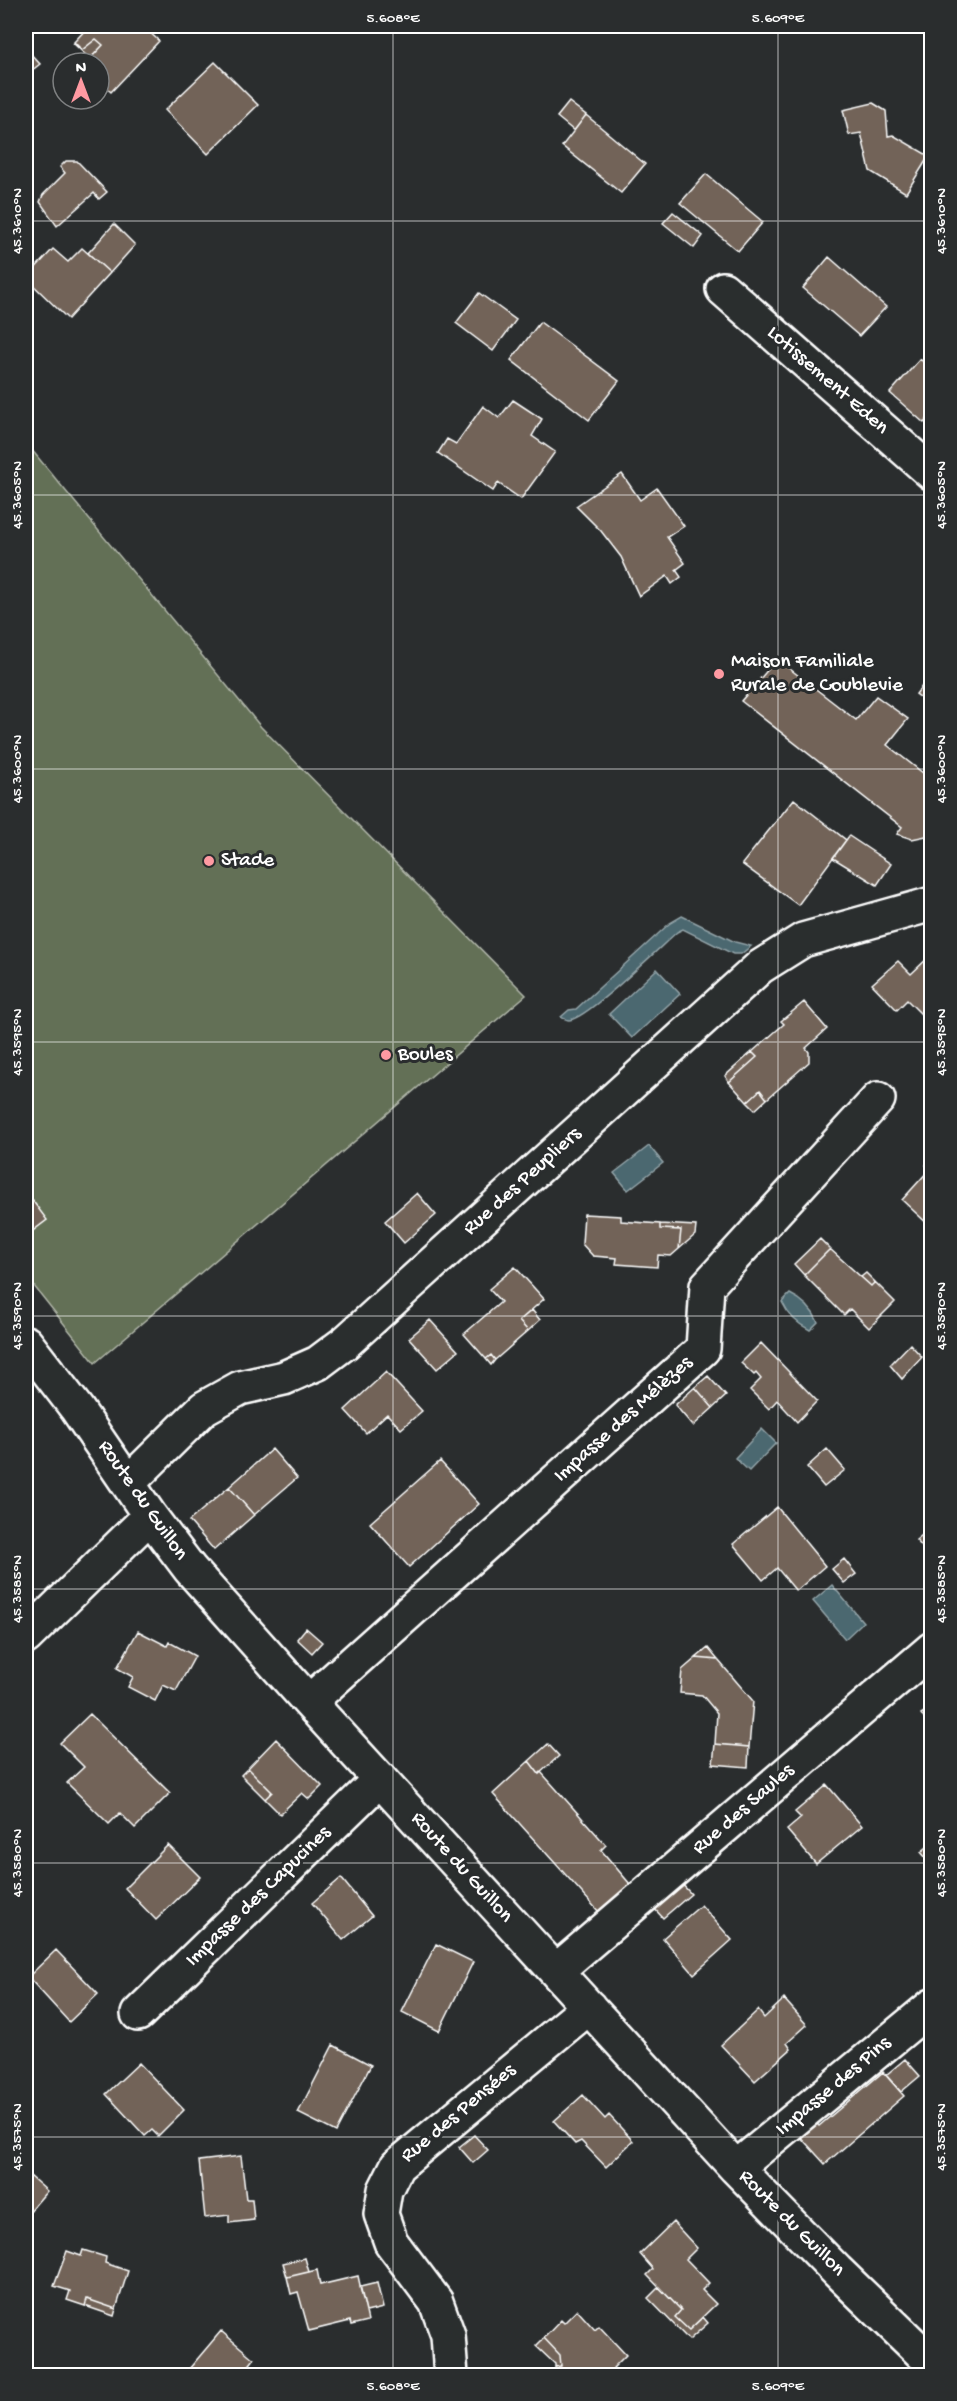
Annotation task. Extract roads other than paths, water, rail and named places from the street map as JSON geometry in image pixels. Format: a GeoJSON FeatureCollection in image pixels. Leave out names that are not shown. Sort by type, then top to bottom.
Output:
{"type":"FeatureCollection","features":[{"type":"Feature","properties":{"kind":"street","name":"Lotissement Eden"},"geometry":{"type":"LineString","coordinates":[[723,289],[932,473]]}},
{"type":"Feature","properties":{"kind":"street","name":"Rue des Peupliers"},"geometry":{"type":"LineString","coordinates":[[128,1483],[204,1408],[240,1388],[284,1378],[318,1363],[346,1342],[760,967],[803,940],[932,904]]}},
{"type":"Feature","properties":{"kind":"street","name":"Impasse des Mélèzes"},"geometry":{"type":"LineString","coordinates":[[309,1702],[703,1349],[707,1286],[878,1099]]}},
{"type":"Feature","properties":{"kind":"street","name":"Route du Guillon"},"geometry":{"type":"LineString","coordinates":[[26,1343],[77,1409],[150,1516],[190,1569],[736,2168],[932,2363]]}},
{"type":"Feature","properties":{"kind":"street"},"geometry":{"type":"LineString","coordinates":[[26,1637],[150,1516]]}},
{"type":"Feature","properties":{"kind":"street","name":"Rue des Saules"},"geometry":{"type":"LineString","coordinates":[[556,1971],[932,1649]]}},
{"type":"Feature","properties":{"kind":"street","name":"Impasse des Capucines"},"geometry":{"type":"LineString","coordinates":[[138,2014],[380,1779]]}},
{"type":"Feature","properties":{"kind":"street","name":"Impasse des Pins"},"geometry":{"type":"LineString","coordinates":[[736,2168],[932,2006]]}},
{"type":"Feature","properties":{"kind":"street","name":"Rue des Pensées"},"geometry":{"type":"LineString","coordinates":[[451,2376],[448,2335],[436,2302],[391,2242],[381,2214],[385,2190],[397,2166],[589,2007]]}},
{"type":"Feature","properties":{"kind":"water"},"geometry":{"type":"Polygon","coordinates":[[[682,916],[735,942],[751,946],[741,954],[733,954],[683,929],[591,1008],[569,1020],[561,1017],[569,1010],[576,1009],[670,923],[682,916]]]}},
{"type":"Feature","properties":{"kind":"water"},"geometry":{"type":"Polygon","coordinates":[[[657,969],[680,994],[632,1038],[609,1014],[657,969]]]}},
{"type":"Feature","properties":{"kind":"water"},"geometry":{"type":"Polygon","coordinates":[[[649,1146],[663,1163],[628,1190],[614,1173],[649,1146]]]}},
{"type":"Feature","properties":{"kind":"water"},"geometry":{"type":"Polygon","coordinates":[[[790,1294],[807,1305],[816,1317],[818,1322],[810,1330],[793,1319],[784,1307],[782,1302],[790,1294]]]}},
{"type":"Feature","properties":{"kind":"water"},"geometry":{"type":"Polygon","coordinates":[[[762,1429],[776,1443],[749,1471],[735,1458],[762,1429]]]}},
{"type":"Feature","properties":{"kind":"water"},"geometry":{"type":"Polygon","coordinates":[[[832,1585],[863,1622],[845,1639],[813,1601],[832,1585]]]}},
{"type":"Feature","properties":{"kind":"place","name":"Maison Familiale Rurale de Coublevie"},"geometry":{"type":"Point","coordinates":[719,674]}},
{"type":"Feature","properties":{"kind":"place","name":"Stade"},"geometry":{"type":"Point","coordinates":[209,861]}},
{"type":"Feature","properties":{"kind":"place","name":"Boules"},"geometry":{"type":"Point","coordinates":[386,1055]}}]}
